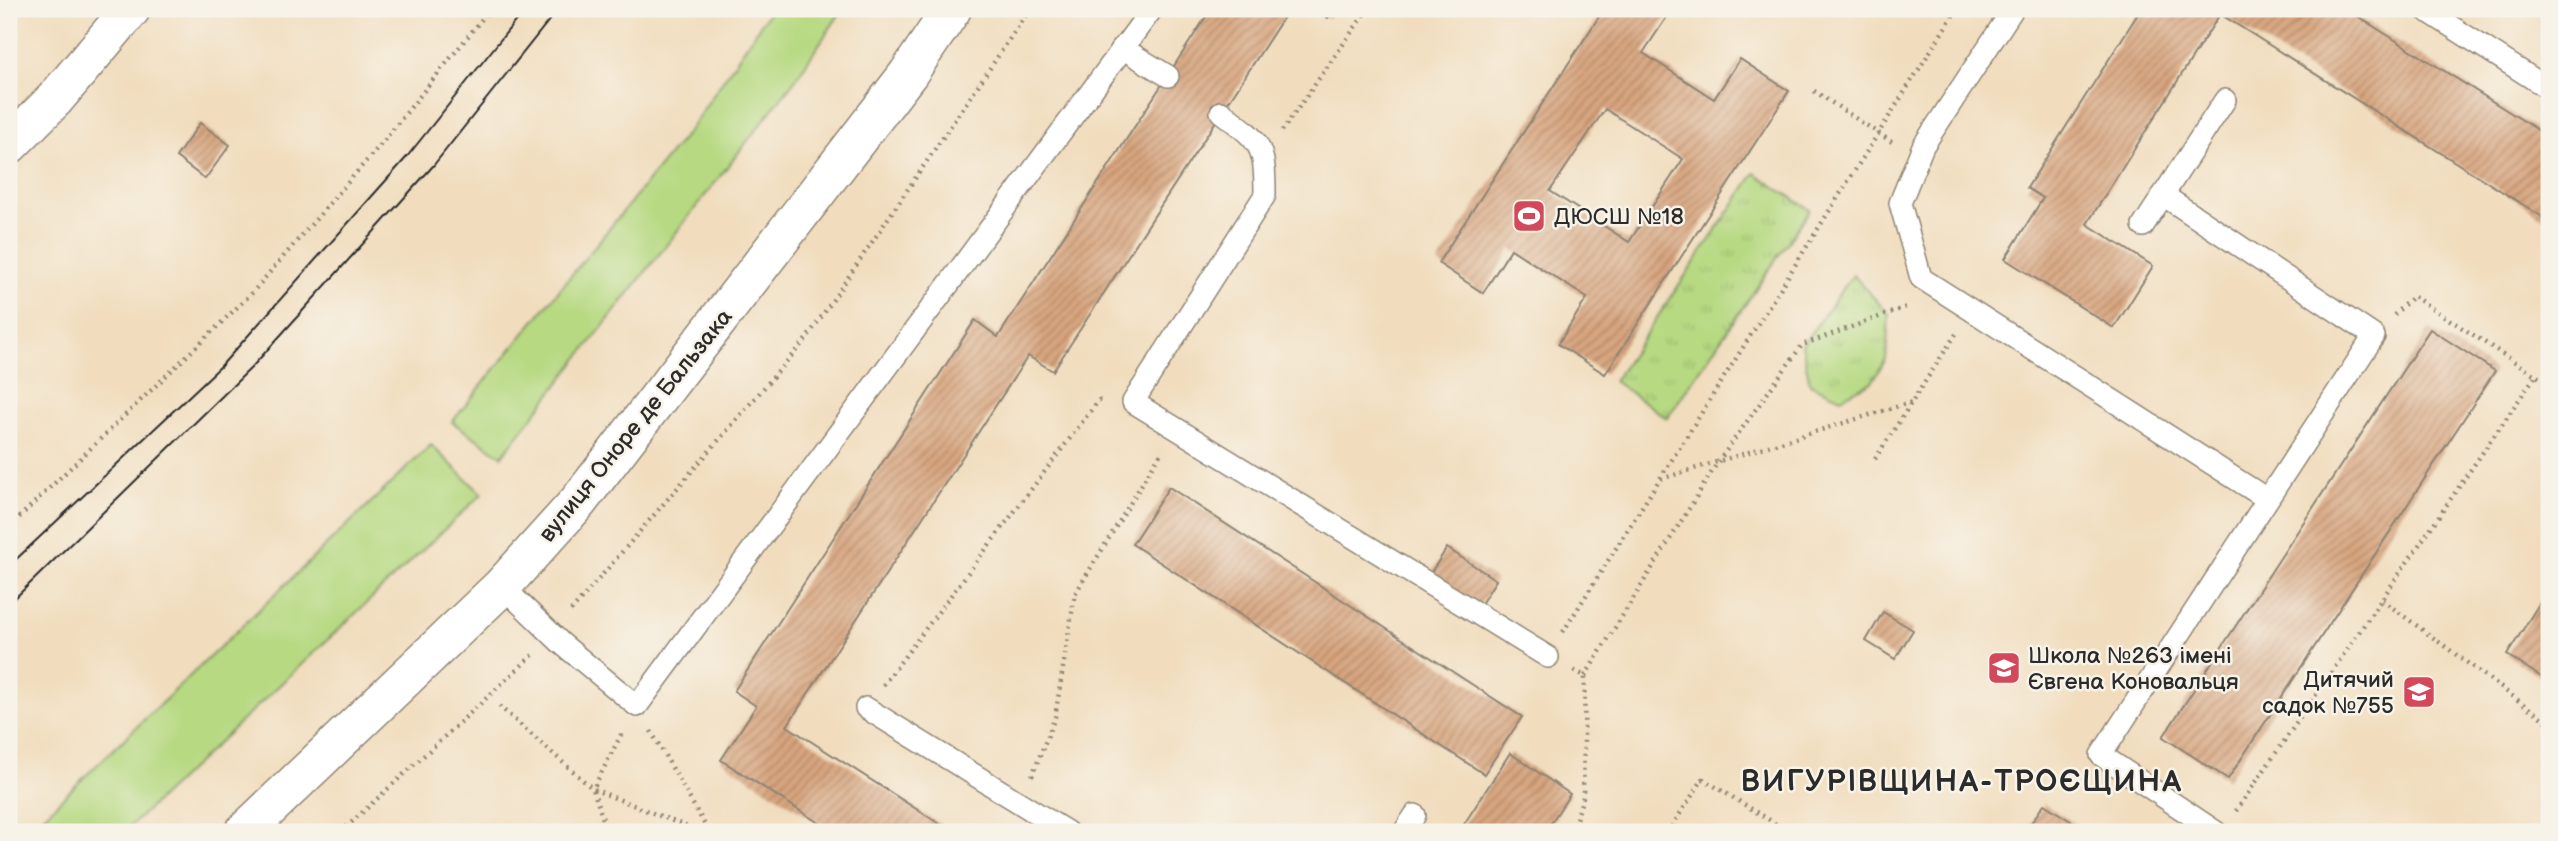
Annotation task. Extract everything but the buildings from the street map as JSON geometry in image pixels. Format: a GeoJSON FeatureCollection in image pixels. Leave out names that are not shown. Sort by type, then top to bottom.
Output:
{"type":"FeatureCollection","features":[{"type":"Feature","properties":{"kind":"street"},"geometry":{"type":"LineString","coordinates":[[9,145],[55,99],[131,9]]}},
{"type":"Feature","properties":{"kind":"street","name":"вулиця Оноре де Бальзака"},"geometry":{"type":"LineString","coordinates":[[244,832],[502,586],[578,502],[908,74],[952,9]]}},
{"type":"Feature","properties":{"kind":"lane"},"geometry":{"type":"LineString","coordinates":[[502,586],[552,634],[636,706],[1152,9]]}},
{"type":"Feature","properties":{"kind":"lane"},"geometry":{"type":"LineString","coordinates":[[2013,9],[1923,146],[1900,203],[1921,278],[2267,499]]}},
{"type":"Feature","properties":{"kind":"lane"},"geometry":{"type":"LineString","coordinates":[[2424,9],[2549,89]]}},
{"type":"Feature","properties":{"kind":"lane"},"geometry":{"type":"LineString","coordinates":[[1122,48],[1168,76]]}},
{"type":"Feature","properties":{"kind":"lane"},"geometry":{"type":"LineString","coordinates":[[2143,226],[2225,100]]}},
{"type":"Feature","properties":{"kind":"lane"},"geometry":{"type":"LineString","coordinates":[[1222,112],[1254,137],[1265,162],[1265,195],[1133,402],[1548,657]]}},
{"type":"Feature","properties":{"kind":"lane"},"geometry":{"type":"LineString","coordinates":[[2163,195],[2374,336],[2101,755],[2223,827]]}},
{"type":"Feature","properties":{"kind":"lane"},"geometry":{"type":"LineString","coordinates":[[866,708],[1067,832]]}},
{"type":"Feature","properties":{"kind":"path"},"geometry":{"type":"LineString","coordinates":[[9,527],[251,294],[382,143],[490,9]]}},
{"type":"Feature","properties":{"kind":"path"},"geometry":{"type":"LineString","coordinates":[[341,832],[533,656],[807,338],[1030,9]]}},
{"type":"Feature","properties":{"kind":"path"},"geometry":{"type":"LineString","coordinates":[[1263,158],[1368,9]]}},
{"type":"Feature","properties":{"kind":"path"},"geometry":{"type":"LineString","coordinates":[[1585,676],[1548,657],[1957,9]]}},
{"type":"Feature","properties":{"kind":"path"},"geometry":{"type":"LineString","coordinates":[[1814,91],[1917,160]]}},
{"type":"Feature","properties":{"kind":"path"},"geometry":{"type":"LineString","coordinates":[[1572,832],[1583,797],[1585,676],[1718,462],[1802,345],[1945,293]]}},
{"type":"Feature","properties":{"kind":"path"},"geometry":{"type":"LineString","coordinates":[[2374,336],[2413,296],[2549,384]]}},
{"type":"Feature","properties":{"kind":"path"},"geometry":{"type":"LineString","coordinates":[[1875,459],[1972,310]]}},
{"type":"Feature","properties":{"kind":"path"},"geometry":{"type":"LineString","coordinates":[[2223,827],[2536,375]]}},
{"type":"Feature","properties":{"kind":"path"},"geometry":{"type":"LineString","coordinates":[[866,708],[1099,400],[1133,402]]}},
{"type":"Feature","properties":{"kind":"path"},"geometry":{"type":"LineString","coordinates":[[1660,480],[1912,402]]}},
{"type":"Feature","properties":{"kind":"path"},"geometry":{"type":"LineString","coordinates":[[1021,804],[1055,717],[1074,594],[1176,428]]}},
{"type":"Feature","properties":{"kind":"path"},"geometry":{"type":"LineString","coordinates":[[2382,600],[2549,723]]}},
{"type":"Feature","properties":{"kind":"path"},"geometry":{"type":"LineString","coordinates":[[499,706],[593,789],[700,832]]}},
{"type":"Feature","properties":{"kind":"path"},"geometry":{"type":"LineString","coordinates":[[607,832],[593,789],[636,706]]}},
{"type":"Feature","properties":{"kind":"path"},"geometry":{"type":"LineString","coordinates":[[636,706],[709,832]]}},
{"type":"Feature","properties":{"kind":"path"},"geometry":{"type":"LineString","coordinates":[[1668,832],[1703,779],[1789,832]]}},
{"type":"Feature","properties":{"kind":"green space"},"geometry":{"type":"Polygon","coordinates":[[[771,9],[843,9],[795,80],[502,456],[452,422],[691,128],[771,9]]]}},
{"type":"Feature","properties":{"kind":"green space"},"geometry":{"type":"Polygon","coordinates":[[[1755,173],[1810,210],[1667,418],[1614,381],[1755,173]]]}},
{"type":"Feature","properties":{"kind":"green space"},"geometry":{"type":"Polygon","coordinates":[[[1853,275],[1889,314],[1886,359],[1872,382],[1841,398],[1810,384],[1802,345],[1853,275]]]}},
{"type":"Feature","properties":{"kind":"green space"},"geometry":{"type":"Polygon","coordinates":[[[431,445],[482,494],[124,832],[27,832],[431,445]]]}},
{"type":"Feature","properties":{"kind":"tram line"},"geometry":{"type":"LineString","coordinates":[[9,566],[221,366],[406,158],[525,9]]}},
{"type":"Feature","properties":{"kind":"tram line"},"geometry":{"type":"LineString","coordinates":[[9,604],[252,367],[433,166],[558,9]]}},
{"type":"Feature","properties":{"kind":"place","name":"ДЮСШ №18"},"geometry":{"type":"Point","coordinates":[1529,216]}},
{"type":"Feature","properties":{"kind":"place","name":"Школа №263 імені Євгена Коновальця"},"geometry":{"type":"Point","coordinates":[2004,668]}},
{"type":"Feature","properties":{"kind":"place","name":"Дитячий садок №755"},"geometry":{"type":"Point","coordinates":[2419,692]}},
{"type":"Feature","properties":{"kind":"district","name":"ВИГУРІВЩИНА-ТРОЄЩИНА"},"geometry":{"type":"Point","coordinates":[1962,781]}}]}
